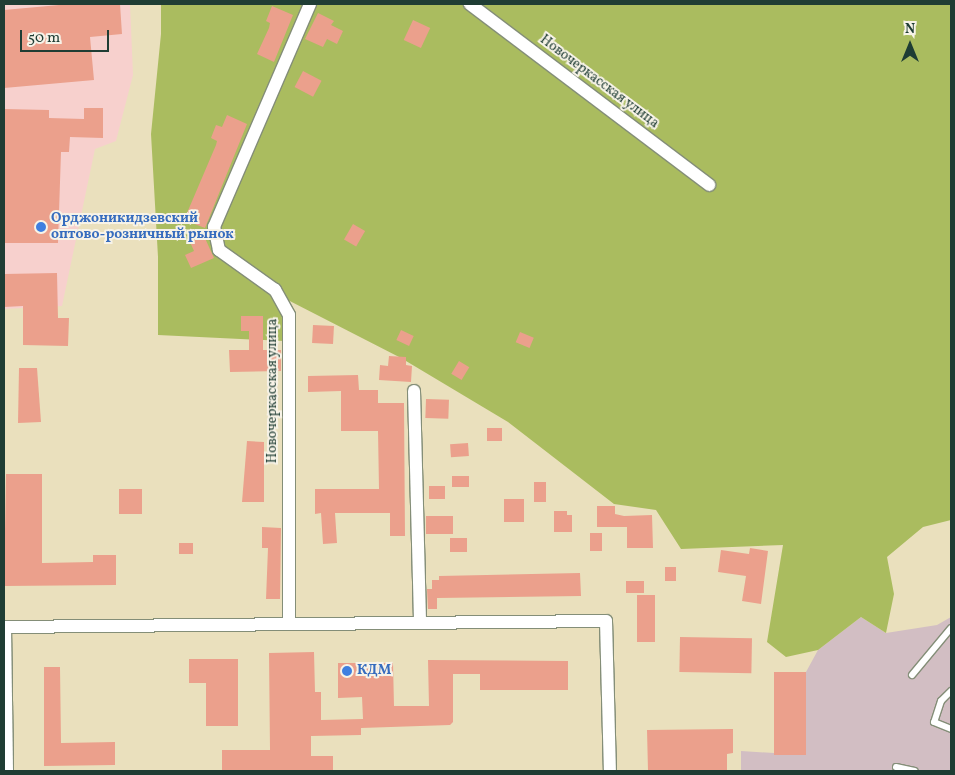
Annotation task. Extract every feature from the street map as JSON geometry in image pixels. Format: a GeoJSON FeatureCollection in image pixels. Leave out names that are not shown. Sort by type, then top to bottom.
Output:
{"type":"FeatureCollection","features":[{"type":"Feature","properties":{"kind":"street","name":"Новочеркасская улица"},"geometry":{"type":"LineString","coordinates":[[289,622],[289,315],[276,290],[219,250],[214,227],[310,4]]}},
{"type":"Feature","properties":{"kind":"street","name":"Новочеркасская улица"},"geometry":{"type":"LineString","coordinates":[[470,4],[709,185]]}},
{"type":"Feature","properties":{"kind":"street"},"geometry":{"type":"LineString","coordinates":[[414,391],[420,622]]}},
{"type":"Feature","properties":{"kind":"street"},"geometry":{"type":"LineString","coordinates":[[7,771],[4,627],[289,622],[606,621],[610,771]]}},
{"type":"Feature","properties":{"kind":"lane"},"geometry":{"type":"LineString","coordinates":[[912,675],[951,628]]}},
{"type":"Feature","properties":{"kind":"lane"},"geometry":{"type":"LineString","coordinates":[[951,691],[941,701],[934,722],[951,729]]}},
{"type":"Feature","properties":{"kind":"lane"},"geometry":{"type":"LineString","coordinates":[[896,767],[915,771]]}},
{"type":"Feature","properties":{"kind":"shaded area","name":"Орджоникидзевский оптово-розничный рынок"},"geometry":{"type":"Polygon","coordinates":[[[4,4],[130,4],[133,75],[116,141],[95,149],[62,306],[4,309],[4,4]]]}},
{"type":"Feature","properties":{"kind":"shaded area"},"geometry":{"type":"Polygon","coordinates":[[[861,617],[886,633],[937,625],[951,617],[951,771],[741,771],[741,751],[805,755],[806,672],[818,650],[861,617]]]}},
{"type":"Feature","properties":{"kind":"green space"},"geometry":{"type":"Polygon","coordinates":[[[161,4],[951,4],[951,520],[923,527],[887,557],[894,594],[886,633],[861,617],[818,650],[786,657],[767,642],[783,545],[681,549],[656,510],[614,504],[508,422],[401,358],[280,296],[284,341],[158,335],[158,257],[151,134],[161,34],[161,4]]]}},
{"type":"Feature","properties":{"kind":"building"},"geometry":{"type":"Polygon","coordinates":[[[70,4],[120,4],[122,34],[90,37],[94,80],[4,88],[4,10],[70,4]]]}},
{"type":"Feature","properties":{"kind":"building"},"geometry":{"type":"Polygon","coordinates":[[[272,6],[293,15],[274,62],[257,54],[269,28],[270,23],[266,21],[272,6]]]}},
{"type":"Feature","properties":{"kind":"building"},"geometry":{"type":"Polygon","coordinates":[[[318,13],[334,21],[331,25],[343,31],[337,44],[327,39],[323,47],[305,39],[318,13]]]}},
{"type":"Feature","properties":{"kind":"building"},"geometry":{"type":"Polygon","coordinates":[[[413,20],[430,28],[421,48],[404,40],[413,20]]]}},
{"type":"Feature","properties":{"kind":"building"},"geometry":{"type":"Polygon","coordinates":[[[303,71],[322,81],[313,97],[295,87],[303,71]]]}},
{"type":"Feature","properties":{"kind":"building"},"geometry":{"type":"Polygon","coordinates":[[[84,108],[103,108],[103,138],[70,137],[69,152],[61,152],[58,243],[4,243],[4,109],[49,110],[49,118],[84,119],[84,108]]]}},
{"type":"Feature","properties":{"kind":"building"},"geometry":{"type":"Polygon","coordinates":[[[227,115],[247,124],[205,228],[184,220],[216,145],[217,141],[211,138],[216,125],[222,127],[227,115]]]}},
{"type":"Feature","properties":{"kind":"building"},"geometry":{"type":"Polygon","coordinates":[[[353,224],[365,231],[356,247],[344,240],[353,224]]]}},
{"type":"Feature","properties":{"kind":"building"},"geometry":{"type":"Polygon","coordinates":[[[204,236],[214,258],[191,268],[185,255],[194,251],[190,242],[204,236]]]}},
{"type":"Feature","properties":{"kind":"building"},"geometry":{"type":"Polygon","coordinates":[[[57,273],[58,318],[69,318],[68,346],[23,345],[23,306],[4,307],[4,274],[57,273]]]}},
{"type":"Feature","properties":{"kind":"building"},"geometry":{"type":"Polygon","coordinates":[[[241,316],[263,316],[263,350],[281,350],[281,371],[230,372],[229,350],[249,350],[249,331],[241,331],[241,316]]]}},
{"type":"Feature","properties":{"kind":"building"},"geometry":{"type":"Polygon","coordinates":[[[313,325],[334,326],[333,344],[312,343],[313,325]]]}},
{"type":"Feature","properties":{"kind":"building"},"geometry":{"type":"Polygon","coordinates":[[[401,330],[414,336],[409,346],[396,340],[401,330]]]}},
{"type":"Feature","properties":{"kind":"building"},"geometry":{"type":"Polygon","coordinates":[[[520,332],[534,338],[530,348],[516,342],[520,332]]]}},
{"type":"Feature","properties":{"kind":"building"},"geometry":{"type":"Polygon","coordinates":[[[389,356],[406,357],[406,365],[412,366],[411,382],[379,380],[380,365],[388,366],[389,356]]]}},
{"type":"Feature","properties":{"kind":"building"},"geometry":{"type":"Polygon","coordinates":[[[459,361],[469,367],[462,380],[451,374],[459,361]]]}},
{"type":"Feature","properties":{"kind":"building"},"geometry":{"type":"Polygon","coordinates":[[[19,368],[37,368],[41,422],[18,423],[19,368]]]}},
{"type":"Feature","properties":{"kind":"building"},"geometry":{"type":"Polygon","coordinates":[[[358,375],[359,390],[378,390],[378,403],[404,403],[405,536],[390,536],[390,513],[335,513],[337,543],[323,544],[321,513],[315,514],[315,489],[379,489],[378,431],[341,431],[341,391],[308,392],[308,376],[358,375]]]}},
{"type":"Feature","properties":{"kind":"building"},"geometry":{"type":"Polygon","coordinates":[[[426,399],[449,400],[448,419],[425,418],[426,399]]]}},
{"type":"Feature","properties":{"kind":"building"},"geometry":{"type":"Polygon","coordinates":[[[487,428],[502,428],[502,441],[487,441],[487,428]]]}},
{"type":"Feature","properties":{"kind":"building"},"geometry":{"type":"Polygon","coordinates":[[[247,441],[264,442],[264,502],[242,502],[247,441]]]}},
{"type":"Feature","properties":{"kind":"building"},"geometry":{"type":"Polygon","coordinates":[[[468,443],[469,456],[451,457],[450,444],[468,443]]]}},
{"type":"Feature","properties":{"kind":"building"},"geometry":{"type":"Polygon","coordinates":[[[6,474],[42,474],[42,563],[93,562],[93,555],[116,555],[116,585],[4,586],[6,474]]]}},
{"type":"Feature","properties":{"kind":"building"},"geometry":{"type":"Polygon","coordinates":[[[452,476],[469,476],[469,487],[452,487],[452,476]]]}},
{"type":"Feature","properties":{"kind":"building"},"geometry":{"type":"Polygon","coordinates":[[[534,482],[546,482],[546,502],[534,502],[534,482]]]}},
{"type":"Feature","properties":{"kind":"building"},"geometry":{"type":"Polygon","coordinates":[[[429,486],[445,486],[445,499],[429,499],[429,486]]]}},
{"type":"Feature","properties":{"kind":"building"},"geometry":{"type":"Polygon","coordinates":[[[119,489],[142,489],[142,514],[119,514],[119,489]]]}},
{"type":"Feature","properties":{"kind":"building"},"geometry":{"type":"Polygon","coordinates":[[[504,499],[524,499],[524,522],[504,522],[504,499]]]}},
{"type":"Feature","properties":{"kind":"building"},"geometry":{"type":"Polygon","coordinates":[[[597,506],[615,506],[615,514],[624,516],[652,515],[653,548],[627,548],[627,527],[597,527],[597,506]]]}},
{"type":"Feature","properties":{"kind":"building"},"geometry":{"type":"Polygon","coordinates":[[[554,511],[567,511],[567,515],[572,515],[572,532],[554,532],[554,511]]]}},
{"type":"Feature","properties":{"kind":"building"},"geometry":{"type":"Polygon","coordinates":[[[426,516],[453,516],[453,534],[426,534],[426,516]]]}},
{"type":"Feature","properties":{"kind":"building"},"geometry":{"type":"Polygon","coordinates":[[[262,527],[281,528],[280,599],[266,599],[268,548],[262,548],[262,527]]]}},
{"type":"Feature","properties":{"kind":"building"},"geometry":{"type":"Polygon","coordinates":[[[590,533],[602,533],[602,551],[590,551],[590,533]]]}},
{"type":"Feature","properties":{"kind":"building"},"geometry":{"type":"Polygon","coordinates":[[[450,538],[467,538],[467,552],[450,552],[450,538]]]}},
{"type":"Feature","properties":{"kind":"building"},"geometry":{"type":"Polygon","coordinates":[[[179,543],[193,543],[193,554],[179,554],[179,543]]]}},
{"type":"Feature","properties":{"kind":"building"},"geometry":{"type":"Polygon","coordinates":[[[750,548],[768,551],[761,604],[742,601],[746,576],[718,572],[721,550],[749,554],[750,548]]]}},
{"type":"Feature","properties":{"kind":"building"},"geometry":{"type":"Polygon","coordinates":[[[665,567],[676,567],[676,581],[665,581],[665,567]]]}},
{"type":"Feature","properties":{"kind":"building"},"geometry":{"type":"Polygon","coordinates":[[[580,573],[581,596],[437,598],[437,609],[428,609],[427,589],[432,589],[432,580],[439,580],[439,576],[580,573]]]}},
{"type":"Feature","properties":{"kind":"building"},"geometry":{"type":"Polygon","coordinates":[[[626,581],[644,581],[644,593],[626,593],[626,581]]]}},
{"type":"Feature","properties":{"kind":"building"},"geometry":{"type":"Polygon","coordinates":[[[637,595],[655,595],[655,642],[637,642],[637,595]]]}},
{"type":"Feature","properties":{"kind":"building"},"geometry":{"type":"Polygon","coordinates":[[[680,637],[752,638],[751,673],[679,672],[680,637]]]}},
{"type":"Feature","properties":{"kind":"building"},"geometry":{"type":"Polygon","coordinates":[[[314,652],[315,692],[321,692],[321,720],[363,719],[362,697],[338,698],[338,663],[393,663],[394,706],[429,706],[428,660],[568,661],[568,690],[480,690],[480,674],[453,674],[453,722],[450,725],[361,728],[361,735],[311,736],[311,756],[333,756],[333,771],[222,771],[222,750],[270,750],[269,653],[314,652]]]}},
{"type":"Feature","properties":{"kind":"building"},"geometry":{"type":"Polygon","coordinates":[[[189,659],[238,659],[238,726],[206,726],[206,683],[189,683],[189,659]]]}},
{"type":"Feature","properties":{"kind":"building"},"geometry":{"type":"Polygon","coordinates":[[[44,667],[60,667],[61,743],[115,742],[115,765],[44,766],[44,667]]]}},
{"type":"Feature","properties":{"kind":"building"},"geometry":{"type":"Polygon","coordinates":[[[774,672],[806,672],[806,755],[774,755],[774,672]]]}},
{"type":"Feature","properties":{"kind":"building"},"geometry":{"type":"Polygon","coordinates":[[[733,729],[733,753],[727,754],[727,771],[648,771],[647,730],[733,729]]]}},
{"type":"Feature","properties":{"kind":"place","name":"Орджоникидзевский оптово-розничный рынок"},"geometry":{"type":"Point","coordinates":[41,227]}},
{"type":"Feature","properties":{"kind":"place","name":"КДМ"},"geometry":{"type":"Point","coordinates":[347,671]}}]}
